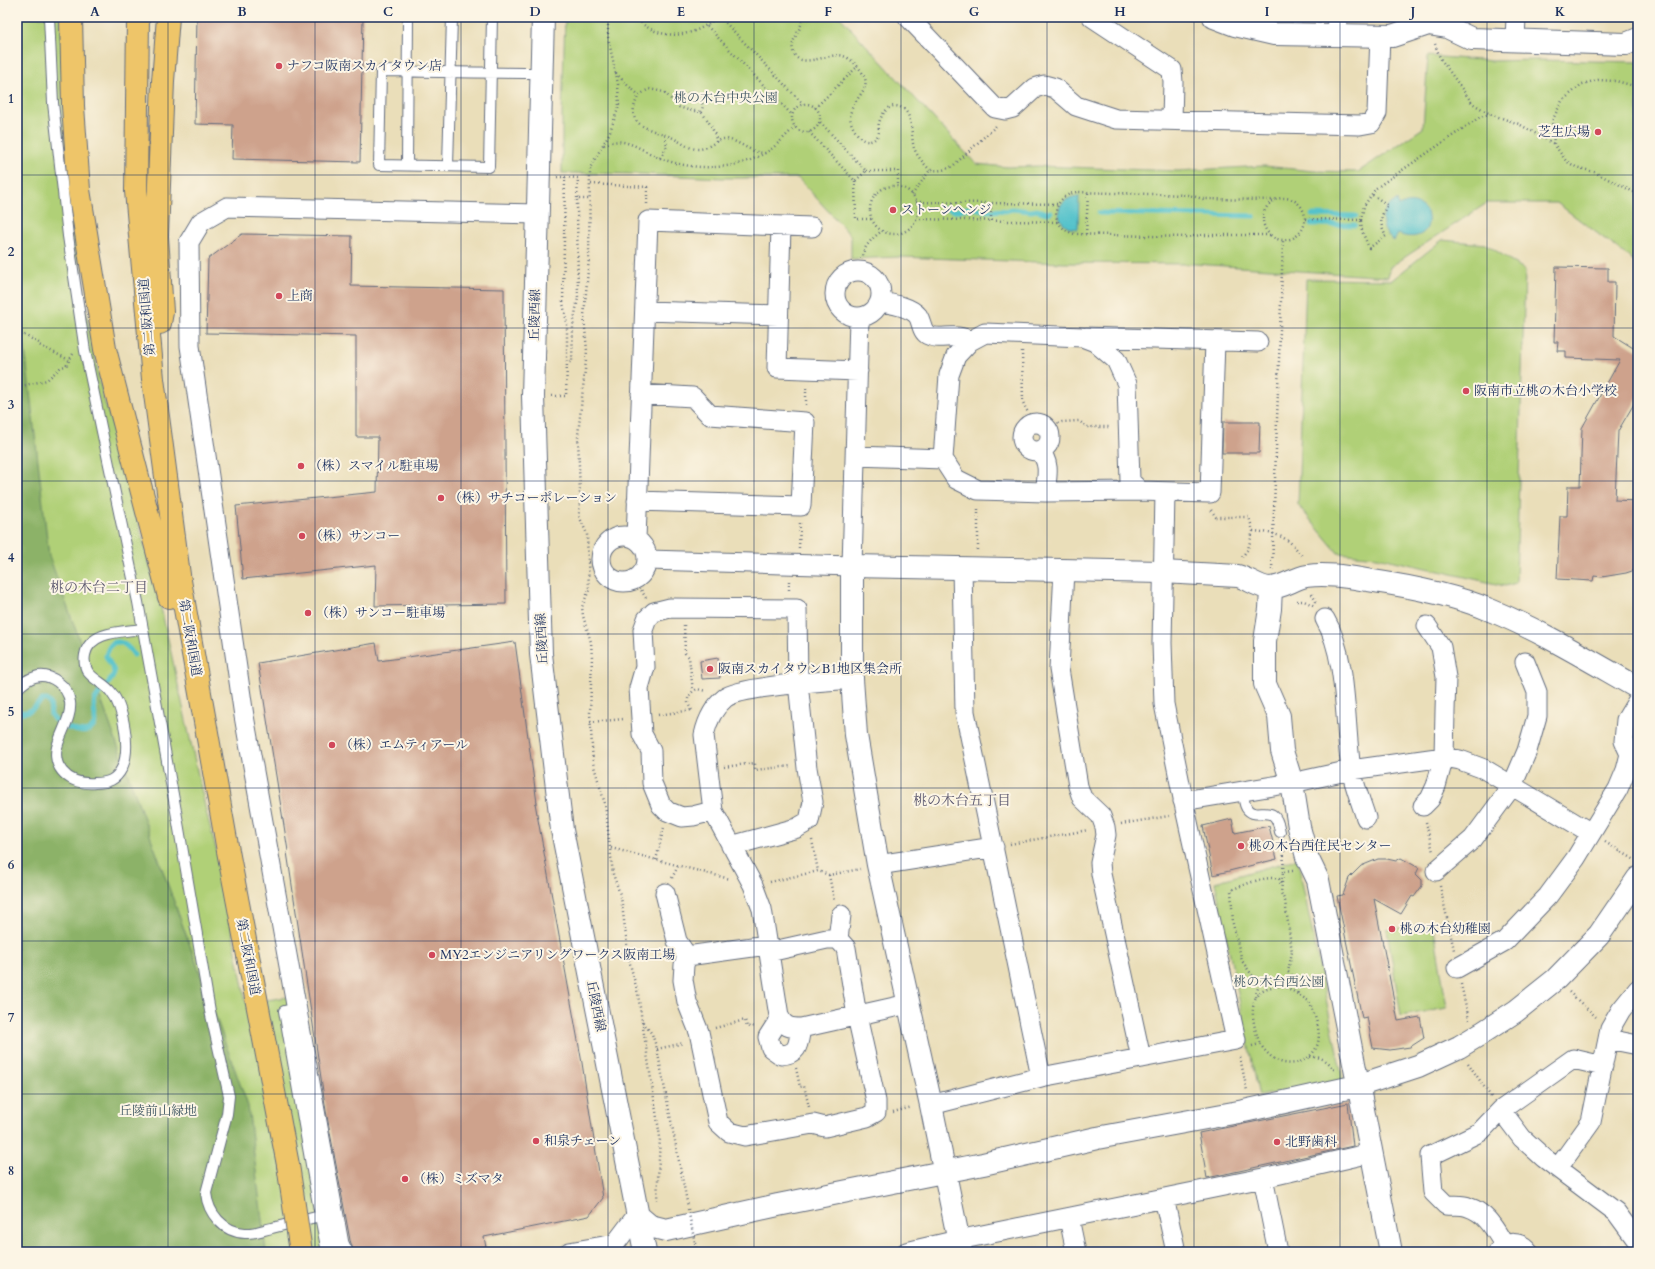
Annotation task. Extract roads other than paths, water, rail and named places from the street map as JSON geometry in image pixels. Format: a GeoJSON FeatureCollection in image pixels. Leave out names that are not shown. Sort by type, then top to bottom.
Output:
{"type":"FeatureCollection","features":[{"type":"Feature","properties":{"kind":"highway"},"geometry":{"type":"LineString","coordinates":[[71,17],[72,106],[79,190],[105,350],[166,582],[228,851]]}},
{"type":"Feature","properties":{"kind":"highway","name":"第二阪和国道"},"geometry":{"type":"LineString","coordinates":[[138,17],[136,191],[152,379],[179,575],[228,851],[288,1165],[301,1252]]}},
{"type":"Feature","properties":{"kind":"highway"},"geometry":{"type":"LineString","coordinates":[[152,379],[162,312],[157,236],[163,81],[168,17]]}},
{"type":"Feature","properties":{"kind":"street","name":"丘陵西線"},"geometry":{"type":"LineString","coordinates":[[543,17],[533,396],[541,654],[562,830],[645,1252]]}},
{"type":"Feature","properties":{"kind":"street"},"geometry":{"type":"LineString","coordinates":[[909,17],[995,108],[1005,110],[1013,108],[1035,88],[1044,84],[1055,88],[1076,106],[1116,119],[1360,126],[1371,123],[1377,113],[1380,36]]}},
{"type":"Feature","properties":{"kind":"street"},"geometry":{"type":"LineString","coordinates":[[1092,17],[1172,70],[1172,120]]}},
{"type":"Feature","properties":{"kind":"street"},"geometry":{"type":"LineString","coordinates":[[1214,17],[1235,25],[1274,34],[1337,26],[1380,36],[1392,36],[1428,21],[1447,27],[1472,39],[1626,44],[1638,39]]}},
{"type":"Feature","properties":{"kind":"street"},"geometry":{"type":"LineString","coordinates":[[1515,40],[1516,17]]}},
{"type":"Feature","properties":{"kind":"street"},"geometry":{"type":"LineString","coordinates":[[343,1252],[339,1244],[244,716],[190,346],[189,242],[201,222],[227,207],[538,214]]}},
{"type":"Feature","properties":{"kind":"street"},"geometry":{"type":"LineString","coordinates":[[636,539],[648,221],[812,227]]}},
{"type":"Feature","properties":{"kind":"street"},"geometry":{"type":"LineString","coordinates":[[781,226],[777,368],[858,371]]}},
{"type":"Feature","properties":{"kind":"street"},"geometry":{"type":"LineString","coordinates":[[863,271],[874,277],[880,286],[882,295],[880,302],[876,310],[870,315],[860,318],[846,315],[836,303],[834,291],[841,278],[847,273],[863,271]]}},
{"type":"Feature","properties":{"kind":"street"},"geometry":{"type":"LineString","coordinates":[[880,302],[907,309],[918,316],[925,333],[929,336],[958,336],[965,337],[970,341]]}},
{"type":"Feature","properties":{"kind":"street"},"geometry":{"type":"LineString","coordinates":[[645,311],[778,315]]}},
{"type":"Feature","properties":{"kind":"street"},"geometry":{"type":"LineString","coordinates":[[860,318],[852,566],[852,679],[856,735],[878,866],[931,1105],[960,1246]]}},
{"type":"Feature","properties":{"kind":"street"},"geometry":{"type":"LineString","coordinates":[[1215,341],[1210,493],[978,490],[956,479],[943,460],[949,375],[956,356],[970,341],[985,333],[1258,342]]}},
{"type":"Feature","properties":{"kind":"street"},"geometry":{"type":"LineString","coordinates":[[1082,337],[1095,342],[1116,360],[1127,384],[1130,481],[1140,491]]}},
{"type":"Feature","properties":{"kind":"street"},"geometry":{"type":"LineString","coordinates":[[637,501],[801,506],[805,422],[710,415],[693,397],[641,394]]}},
{"type":"Feature","properties":{"kind":"street"},"geometry":{"type":"LineString","coordinates":[[1040,427],[1050,434],[1048,445],[1039,451],[1044,456],[1048,467],[1046,492]]}},
{"type":"Feature","properties":{"kind":"street"},"geometry":{"type":"LineString","coordinates":[[856,456],[943,460]]}},
{"type":"Feature","properties":{"kind":"street"},"geometry":{"type":"LineString","coordinates":[[931,1105],[1041,1077],[1141,1058],[1237,1045],[1164,704],[1162,572],[1164,493]]}},
{"type":"Feature","properties":{"kind":"street"},"geometry":{"type":"LineString","coordinates":[[619,536],[628,536],[636,539],[647,551],[648,560],[642,575],[635,580],[627,583],[619,582],[608,577],[594,562],[605,545],[612,539],[619,536]]}},
{"type":"Feature","properties":{"kind":"street"},"geometry":{"type":"LineString","coordinates":[[648,560],[852,566],[1162,572],[1238,576],[1246,578],[1264,587],[1271,588],[1279,587],[1301,578],[1315,576],[1334,576],[1367,580],[1461,600],[1490,610],[1522,625],[1638,688]]}},
{"type":"Feature","properties":{"kind":"street"},"geometry":{"type":"LineString","coordinates":[[970,568],[965,712],[1041,1077]]}},
{"type":"Feature","properties":{"kind":"street"},"geometry":{"type":"LineString","coordinates":[[1064,570],[1059,669],[1078,786],[1082,798],[1101,816],[1105,826],[1106,836],[1100,863],[1101,874],[1141,1058]]}},
{"type":"Feature","properties":{"kind":"street"},"geometry":{"type":"LineString","coordinates":[[1271,588],[1270,609],[1265,641],[1265,684],[1279,716],[1282,751],[1292,783],[1299,827],[1307,857],[1318,880],[1357,1086],[1391,1252]]}},
{"type":"Feature","properties":{"kind":"street"},"geometry":{"type":"LineString","coordinates":[[713,811],[682,817],[667,811],[661,805],[652,783],[651,751],[642,734],[639,688],[645,668],[643,630],[647,619],[654,612],[670,608],[797,609],[798,683],[806,764],[813,802],[809,821],[797,828],[731,846]]}},
{"type":"Feature","properties":{"kind":"street"},"geometry":{"type":"LineString","coordinates":[[1325,619],[1331,629],[1339,660],[1351,770],[1366,818]]}},
{"type":"Feature","properties":{"kind":"street"},"geometry":{"type":"LineString","coordinates":[[1423,806],[1430,799],[1436,786],[1444,757],[1446,677],[1441,647],[1427,626]]}},
{"type":"Feature","properties":{"kind":"street"},"geometry":{"type":"LineString","coordinates":[[1436,871],[1473,840],[1512,786],[1527,751],[1537,716],[1537,692],[1525,662]]}},
{"type":"Feature","properties":{"kind":"street"},"geometry":{"type":"LineString","coordinates":[[801,1028],[797,1048],[793,1052],[781,1054],[771,1048],[768,1037],[776,1027],[779,1016],[762,910],[753,885],[713,811],[704,735],[706,726],[714,711],[726,697],[745,691],[798,683],[852,679]]}},
{"type":"Feature","properties":{"kind":"street"},"geometry":{"type":"LineString","coordinates":[[1458,968],[1505,941],[1548,896],[1576,858],[1618,788],[1626,770],[1630,754],[1624,741],[1626,720],[1638,700]]}},
{"type":"Feature","properties":{"kind":"street"},"geometry":{"type":"LineString","coordinates":[[1184,801],[1292,783],[1351,770],[1444,757],[1460,760],[1484,770],[1591,834]]}},
{"type":"Feature","properties":{"kind":"street"},"geometry":{"type":"LineString","coordinates":[[878,866],[994,847]]}},
{"type":"Feature","properties":{"kind":"street"},"geometry":{"type":"LineString","coordinates":[[569,1252],[615,1244],[638,1216],[650,1226],[666,1230],[778,1205],[983,1164],[1097,1138],[1251,1109],[1357,1086],[1418,1066],[1458,1047],[1516,1011],[1561,975],[1598,936],[1638,878]]}},
{"type":"Feature","properties":{"kind":"street"},"geometry":{"type":"LineString","coordinates":[[665,893],[677,941],[687,956]]}},
{"type":"Feature","properties":{"kind":"street"},"geometry":{"type":"LineString","coordinates":[[838,939],[841,915]]}},
{"type":"Feature","properties":{"kind":"street"},"geometry":{"type":"LineString","coordinates":[[838,939],[846,948],[857,1016],[876,1101],[876,1112],[867,1117],[825,1127],[813,1124],[745,1136],[729,1132],[718,1122],[700,1036],[687,1002],[683,980],[684,965],[687,956],[838,939]]}},
{"type":"Feature","properties":{"kind":"street"},"geometry":{"type":"LineString","coordinates":[[1558,1168],[1591,1122],[1610,1029],[1621,1010],[1638,989]]}},
{"type":"Feature","properties":{"kind":"street"},"geometry":{"type":"LineString","coordinates":[[776,1027],[801,1028],[908,1004]]}},
{"type":"Feature","properties":{"kind":"street"},"geometry":{"type":"LineString","coordinates":[[1608,1039],[1638,1045]]}},
{"type":"Feature","properties":{"kind":"street"},"geometry":{"type":"LineString","coordinates":[[1529,1252],[1524,1247],[1512,1243],[1502,1249],[1490,1220],[1468,1206],[1446,1205],[1433,1192],[1430,1156],[1480,1132],[1496,1104],[1573,1059],[1603,1066]]}},
{"type":"Feature","properties":{"kind":"street"},"geometry":{"type":"LineString","coordinates":[[1496,1104],[1522,1138],[1558,1168],[1616,1212],[1638,1242]]}},
{"type":"Feature","properties":{"kind":"street"},"geometry":{"type":"LineString","coordinates":[[906,1252],[960,1246],[1069,1218],[1262,1178],[1371,1153]]}},
{"type":"Feature","properties":{"kind":"street"},"geometry":{"type":"LineString","coordinates":[[1262,1178],[1278,1252]]}},
{"type":"Feature","properties":{"kind":"street"},"geometry":{"type":"LineString","coordinates":[[1164,1198],[1176,1252]]}},
{"type":"Feature","properties":{"kind":"street"},"geometry":{"type":"LineString","coordinates":[[1069,1218],[1076,1252]]}},
{"type":"Feature","properties":{"kind":"lane"},"geometry":{"type":"LineString","coordinates":[[49,17],[53,103],[68,236],[85,351],[138,602],[210,1011],[229,1096],[227,1114],[207,1188],[207,1204],[218,1221],[234,1231],[245,1233],[256,1233],[320,1216]]}},
{"type":"Feature","properties":{"kind":"lane"},"geometry":{"type":"LineString","coordinates":[[407,165],[408,17]]}},
{"type":"Feature","properties":{"kind":"lane"},"geometry":{"type":"LineString","coordinates":[[448,166],[452,17]]}},
{"type":"Feature","properties":{"kind":"lane"},"geometry":{"type":"LineString","coordinates":[[492,17],[490,73],[489,167],[380,165],[381,71],[407,72],[490,73],[542,73]]}},
{"type":"Feature","properties":{"kind":"lane"},"geometry":{"type":"LineString","coordinates":[[17,689],[26,681],[36,676],[48,678],[59,683],[67,692],[70,703],[68,716],[57,745],[56,759],[60,768],[66,776],[78,782],[104,783],[111,781],[118,775],[125,761],[127,746],[116,700],[110,691],[88,672],[84,661],[86,651],[90,643],[105,635],[142,628]]}},
{"type":"Feature","properties":{"kind":"lane"},"geometry":{"type":"LineString","coordinates":[[1243,791],[1245,805],[1248,811],[1256,814],[1265,812],[1273,815],[1278,822],[1280,832]]}},
{"type":"Feature","properties":{"kind":"lane"},"geometry":{"type":"LineString","coordinates":[[297,1008],[284,1011],[327,1252]]}},
{"type":"Feature","properties":{"kind":"water"},"geometry":{"type":"Polygon","coordinates":[[[1079,196],[1078,229],[1070,228],[1063,223],[1060,218],[1059,209],[1064,201],[1079,196]]]}},
{"type":"Feature","properties":{"kind":"water"},"geometry":{"type":"Polygon","coordinates":[[[1397,200],[1399,206],[1407,203],[1414,203],[1421,206],[1427,212],[1428,226],[1422,234],[1411,237],[1398,234],[1394,241],[1385,231],[1383,226],[1384,214],[1391,204],[1397,200]]]}},
{"type":"Feature","properties":{"kind":"waterway"},"geometry":{"type":"LineString","coordinates":[[943,209],[946,208],[953,211],[970,208],[993,211],[1005,211],[1012,209],[1031,211],[1037,210],[1047,213],[1051,212]]}},
{"type":"Feature","properties":{"kind":"waterway"},"geometry":{"type":"LineString","coordinates":[[1099,213],[1254,216]]}},
{"type":"Feature","properties":{"kind":"waterway"},"geometry":{"type":"LineString","coordinates":[[1312,215],[1356,216]]}},
{"type":"Feature","properties":{"kind":"waterway"},"geometry":{"type":"LineString","coordinates":[[1311,224],[1355,225]]}},
{"type":"Feature","properties":{"kind":"waterway"},"geometry":{"type":"LineString","coordinates":[[17,712],[28,711],[42,700],[47,700],[50,703],[51,715],[54,719],[70,728],[87,731],[91,729],[95,723],[95,700],[109,682],[114,672],[106,656],[108,649],[115,642],[123,643],[134,655]]}},
{"type":"Feature","properties":{"kind":"place","name":"ナフコ阪南スカイタウン店"},"geometry":{"type":"Point","coordinates":[279,66]}},
{"type":"Feature","properties":{"kind":"place","name":"芝生広場"},"geometry":{"type":"Point","coordinates":[1598,132]}},
{"type":"Feature","properties":{"kind":"place","name":"ストーンヘンジ"},"geometry":{"type":"Point","coordinates":[893,210]}},
{"type":"Feature","properties":{"kind":"place","name":"上商"},"geometry":{"type":"Point","coordinates":[279,296]}},
{"type":"Feature","properties":{"kind":"place","name":"阪南市立桃の木台小学校"},"geometry":{"type":"Point","coordinates":[1466,391]}},
{"type":"Feature","properties":{"kind":"place","name":"（株）スマイル駐車場"},"geometry":{"type":"Point","coordinates":[301,466]}},
{"type":"Feature","properties":{"kind":"place","name":"（株）サチコーポレーション"},"geometry":{"type":"Point","coordinates":[441,498]}},
{"type":"Feature","properties":{"kind":"place","name":"（株）サンコー"},"geometry":{"type":"Point","coordinates":[302,536]}},
{"type":"Feature","properties":{"kind":"place","name":"（株）サンコー駐車場"},"geometry":{"type":"Point","coordinates":[308,613]}},
{"type":"Feature","properties":{"kind":"place","name":"阪南スカイタウンB1地区集会所"},"geometry":{"type":"Point","coordinates":[710,669]}},
{"type":"Feature","properties":{"kind":"place","name":"（株）エムティアール"},"geometry":{"type":"Point","coordinates":[332,745]}},
{"type":"Feature","properties":{"kind":"place","name":"桃の木台西住民センター"},"geometry":{"type":"Point","coordinates":[1241,846]}},
{"type":"Feature","properties":{"kind":"place","name":"桃の木台幼稚園"},"geometry":{"type":"Point","coordinates":[1392,929]}},
{"type":"Feature","properties":{"kind":"place","name":"MY2エンジニアリングワークス阪南工場"},"geometry":{"type":"Point","coordinates":[432,955]}},
{"type":"Feature","properties":{"kind":"place","name":"和泉チェーン"},"geometry":{"type":"Point","coordinates":[536,1141]}},
{"type":"Feature","properties":{"kind":"place","name":"北野歯科"},"geometry":{"type":"Point","coordinates":[1277,1142]}},
{"type":"Feature","properties":{"kind":"place","name":"（株）ミズマタ"},"geometry":{"type":"Point","coordinates":[405,1179]}},
{"type":"Feature","properties":{"kind":"district","name":"桃の木台二丁目"},"geometry":{"type":"Point","coordinates":[99,587]}},
{"type":"Feature","properties":{"kind":"district","name":"桃の木台五丁目"},"geometry":{"type":"Point","coordinates":[962,800]}},
{"type":"Feature","properties":{"kind":"park label","name":"桃の木台中央公園"},"geometry":{"type":"Point","coordinates":[726,98]}},
{"type":"Feature","properties":{"kind":"park label","name":"桃の木台西公園"},"geometry":{"type":"Point","coordinates":[1279,982]}},
{"type":"Feature","properties":{"kind":"park label","name":"丘陵前山緑地"},"geometry":{"type":"Point","coordinates":[158,1111]}}]}
